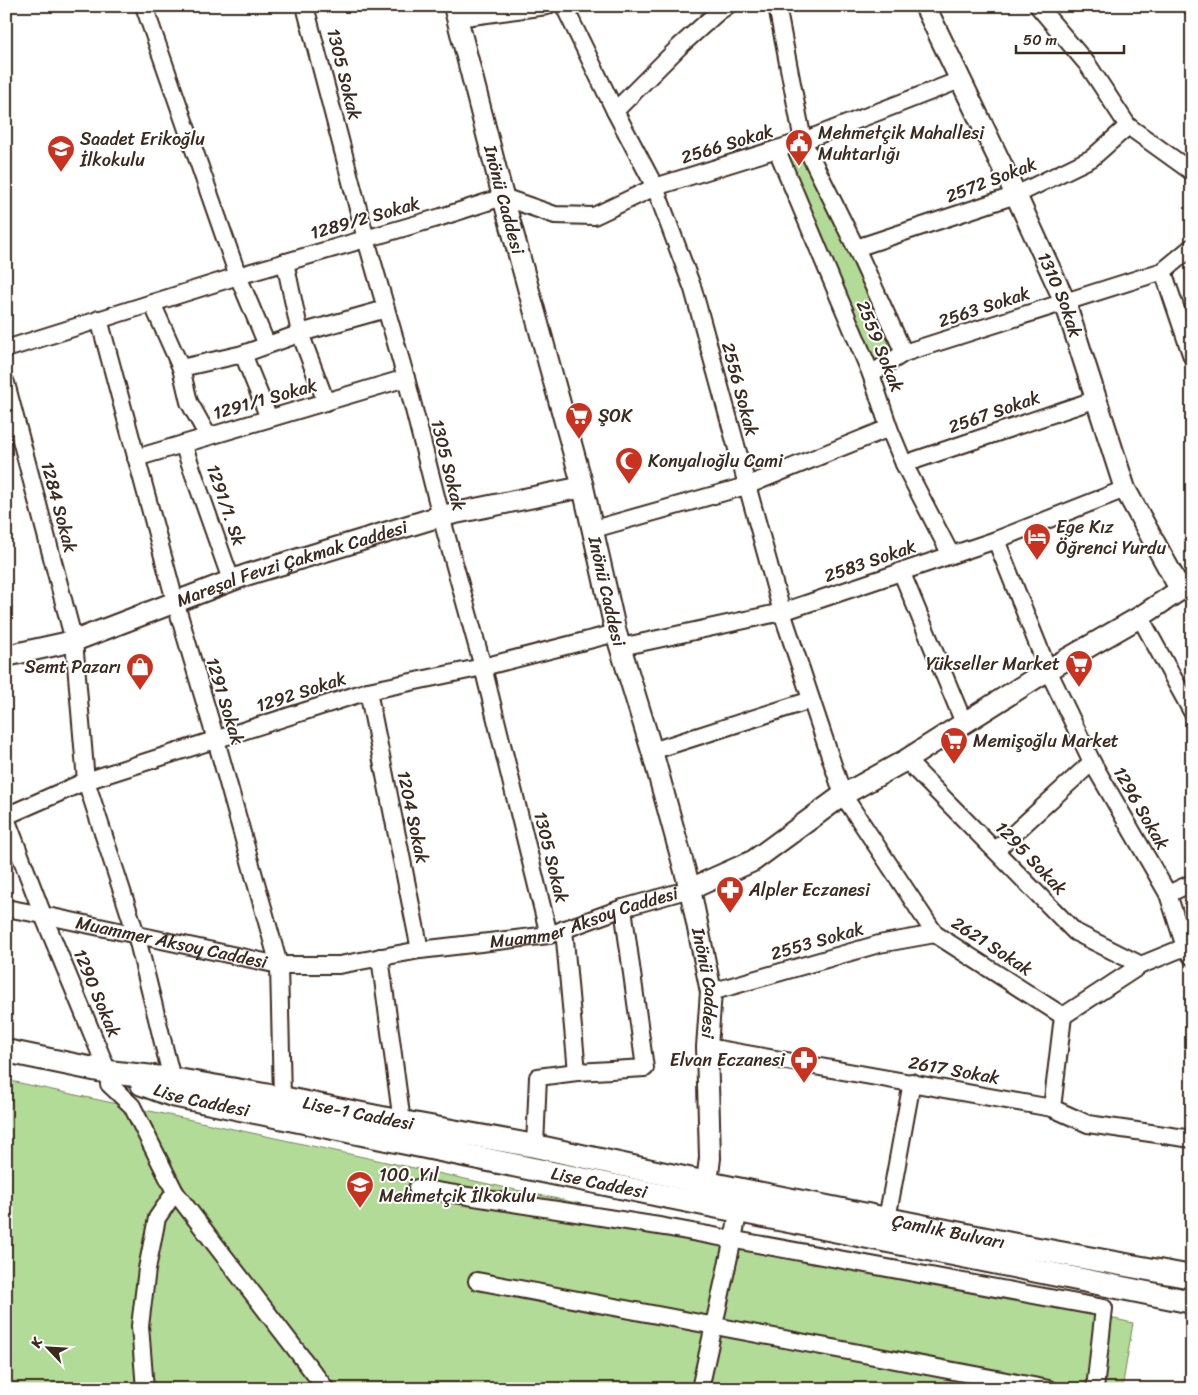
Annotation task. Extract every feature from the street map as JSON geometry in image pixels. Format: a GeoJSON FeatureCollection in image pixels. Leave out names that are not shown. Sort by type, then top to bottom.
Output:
{"type":"FeatureCollection","features":[{"type":"Feature","properties":{"kind":"main road","name":"Lise-1 Caddesi"},"geometry":{"type":"LineString","coordinates":[[6,1051],[108,1072],[172,1079],[282,1098],[535,1146],[705,1193]]}},
{"type":"Feature","properties":{"kind":"main road","name":"Lise Caddesi"},"geometry":{"type":"LineString","coordinates":[[108,1072],[172,1095],[705,1193],[739,1211]]}},
{"type":"Feature","properties":{"kind":"main road","name":"Çamlık Bulvarı"},"geometry":{"type":"LineString","coordinates":[[705,1193],[887,1220],[1192,1277]]}},
{"type":"Feature","properties":{"kind":"main road","name":"Çamlık Bulvarı"},"geometry":{"type":"LineString","coordinates":[[739,1211],[1192,1302]]}},
{"type":"Feature","properties":{"kind":"street"},"geometry":{"type":"LineString","coordinates":[[144,6],[238,276],[267,346]]}},
{"type":"Feature","properties":{"kind":"street","name":"1305 Sokak"},"geometry":{"type":"LineString","coordinates":[[305,6],[366,239],[406,378],[441,516],[557,932],[577,1072]]}},
{"type":"Feature","properties":{"kind":"street"},"geometry":{"type":"LineString","coordinates":[[456,12],[547,6]]}},
{"type":"Feature","properties":{"kind":"street","name":"2556 Sokak"},"geometry":{"type":"LineString","coordinates":[[564,6],[615,111],[655,187],[693,289],[782,612],[843,796]]}},
{"type":"Feature","properties":{"kind":"street"},"geometry":{"type":"LineString","coordinates":[[615,111],[680,46],[726,6]]}},
{"type":"Feature","properties":{"kind":"street","name":"2559 Sokak"},"geometry":{"type":"LineString","coordinates":[[777,6],[803,141],[856,248],[904,354]]}},
{"type":"Feature","properties":{"kind":"street","name":"1310 Sokak"},"geometry":{"type":"LineString","coordinates":[[925,6],[1065,302],[1126,489],[1186,586]]}},
{"type":"Feature","properties":{"kind":"street"},"geometry":{"type":"LineString","coordinates":[[1038,6],[1088,65],[1128,126],[1192,172]]}},
{"type":"Feature","properties":{"kind":"street","name":"Inönü Caddesi"},"geometry":{"type":"LineString","coordinates":[[456,12],[503,197],[594,529],[618,640],[652,751],[690,889],[711,992],[707,1047],[710,1158],[705,1193]]}},
{"type":"Feature","properties":{"kind":"street","name":"2566 Sokak"},"geometry":{"type":"LineString","coordinates":[[503,197],[555,215],[594,216],[655,187],[803,141],[960,80]]}},
{"type":"Feature","properties":{"kind":"street","name":"2572 Sokak"},"geometry":{"type":"LineString","coordinates":[[856,248],[1016,195],[1092,158],[1128,126]]}},
{"type":"Feature","properties":{"kind":"street","name":"2559 Sokak"},"geometry":{"type":"LineString","coordinates":[[776,150],[871,374],[889,428],[904,464],[951,555]]}},
{"type":"Feature","properties":{"kind":"street","name":"1289/2 Sokak"},"geometry":{"type":"LineString","coordinates":[[6,349],[238,276],[503,197]]}},
{"type":"Feature","properties":{"kind":"street","name":"2563 Sokak"},"geometry":{"type":"LineString","coordinates":[[871,374],[904,354],[1163,271],[1192,247]]}},
{"type":"Feature","properties":{"kind":"street"},"geometry":{"type":"LineString","coordinates":[[285,262],[300,333],[326,402]]}},
{"type":"Feature","properties":{"kind":"street"},"geometry":{"type":"LineString","coordinates":[[1163,271],[1192,357]]}},
{"type":"Feature","properties":{"kind":"street"},"geometry":{"type":"LineString","coordinates":[[152,303],[181,368],[189,402],[208,436]]}},
{"type":"Feature","properties":{"kind":"street"},"geometry":{"type":"LineString","coordinates":[[181,368],[243,354],[300,333],[386,309]]}},
{"type":"Feature","properties":{"kind":"street","name":"1291 Sokak"},"geometry":{"type":"LineString","coordinates":[[100,320],[174,601],[216,740],[279,965],[282,1098]]}},
{"type":"Feature","properties":{"kind":"street"},"geometry":{"type":"LineString","coordinates":[[243,354],[269,418]]}},
{"type":"Feature","properties":{"kind":"street","name":"1291/1 Sokak"},"geometry":{"type":"LineString","coordinates":[[136,458],[406,378]]}},
{"type":"Feature","properties":{"kind":"street","name":"1284 Sokak"},"geometry":{"type":"LineString","coordinates":[[6,383],[74,642],[86,781],[136,934],[172,1079]]}},
{"type":"Feature","properties":{"kind":"street","name":"2567 Sokak"},"geometry":{"type":"LineString","coordinates":[[904,464],[1097,399]]}},
{"type":"Feature","properties":{"kind":"street"},"geometry":{"type":"LineString","coordinates":[[594,529],[746,486],[889,428]]}},
{"type":"Feature","properties":{"kind":"street","name":"1291/1. Sk"},"geometry":{"type":"LineString","coordinates":[[183,444],[231,580]]}},
{"type":"Feature","properties":{"kind":"street","name":"Mareşal Fevzi Çakmak Caddesi"},"geometry":{"type":"LineString","coordinates":[[6,656],[74,642],[231,580],[441,516],[583,487]]}},
{"type":"Feature","properties":{"kind":"street","name":"2583 Sokak"},"geometry":{"type":"LineString","coordinates":[[618,640],[782,612],[996,540],[1126,489]]}},
{"type":"Feature","properties":{"kind":"street","name":"1296 Sokak"},"geometry":{"type":"LineString","coordinates":[[996,540],[1048,670],[1092,762],[1168,894],[1188,952]]}},
{"type":"Feature","properties":{"kind":"street"},"geometry":{"type":"LineString","coordinates":[[901,571],[964,723]]}},
{"type":"Feature","properties":{"kind":"street","name":"Muammer Aksoy Caddesi"},"geometry":{"type":"LineString","coordinates":[[6,908],[43,914],[279,965],[339,965],[420,950],[557,932],[623,908],[690,889],[753,861],[843,796],[906,760],[1048,670],[1140,617],[1186,586]]}},
{"type":"Feature","properties":{"kind":"street"},"geometry":{"type":"LineString","coordinates":[[1140,617],[1192,712]]}},
{"type":"Feature","properties":{"kind":"street","name":"1292 Sokak"},"geometry":{"type":"LineString","coordinates":[[6,817],[86,781],[368,691],[618,640]]}},
{"type":"Feature","properties":{"kind":"street","name":"1204 Sokak"},"geometry":{"type":"LineString","coordinates":[[368,691],[420,950]]}},
{"type":"Feature","properties":{"kind":"street"},"geometry":{"type":"LineString","coordinates":[[652,751],[811,700]]}},
{"type":"Feature","properties":{"kind":"street","name":"1295 Sokak"},"geometry":{"type":"LineString","coordinates":[[906,760],[1075,932],[1141,965]]}},
{"type":"Feature","properties":{"kind":"street"},"geometry":{"type":"LineString","coordinates":[[996,850],[1092,762]]}},
{"type":"Feature","properties":{"kind":"street","name":"2621 Sokak"},"geometry":{"type":"LineString","coordinates":[[843,796],[935,934],[1063,1016]]}},
{"type":"Feature","properties":{"kind":"street","name":"1290 Sokak"},"geometry":{"type":"LineString","coordinates":[[6,817],[43,914],[108,1072],[109,1084],[132,1106],[175,1192],[326,1389]]}},
{"type":"Feature","properties":{"kind":"street"},"geometry":{"type":"LineString","coordinates":[[1168,894],[1192,883]]}},
{"type":"Feature","properties":{"kind":"street"},"geometry":{"type":"LineString","coordinates":[[535,1146],[538,1077],[577,1072],[645,1068],[623,908]]}},
{"type":"Feature","properties":{"kind":"street","name":"2553 Sokak"},"geometry":{"type":"LineString","coordinates":[[711,992],[879,944],[935,934]]}},
{"type":"Feature","properties":{"kind":"street"},"geometry":{"type":"LineString","coordinates":[[1052,1108],[1063,1016],[1141,965],[1188,952]]}},
{"type":"Feature","properties":{"kind":"street"},"geometry":{"type":"LineString","coordinates":[[380,957],[402,1122]]}},
{"type":"Feature","properties":{"kind":"street","name":"2617 Sokak"},"geometry":{"type":"LineString","coordinates":[[707,1047],[1052,1108],[1088,1124],[1192,1139]]}},
{"type":"Feature","properties":{"kind":"street"},"geometry":{"type":"LineString","coordinates":[[887,1220],[912,1082]]}},
{"type":"Feature","properties":{"kind":"street"},"geometry":{"type":"LineString","coordinates":[[417,1188],[656,1226],[1104,1308],[1095,1389]]}},
{"type":"Feature","properties":{"kind":"street"},"geometry":{"type":"LineString","coordinates":[[145,1389],[140,1326],[147,1269],[157,1218],[175,1192]]}},
{"type":"Feature","properties":{"kind":"street"},"geometry":{"type":"LineString","coordinates":[[700,1389],[739,1211]]}},
{"type":"Feature","properties":{"kind":"street"},"geometry":{"type":"LineString","coordinates":[[476,1281],[714,1324],[1050,1389]]}},
{"type":"Feature","properties":{"kind":"green space"},"geometry":{"type":"Polygon","coordinates":[[[803,141],[904,353],[871,374],[777,150],[803,141]]]}},
{"type":"Feature","properties":{"kind":"green space"},"geometry":{"type":"Polygon","coordinates":[[[6,1080],[1133,1323],[1122,1389],[6,1389],[6,1080]]]}},
{"type":"Feature","properties":{"kind":"place","name":"Mehmetçik Mahallesi Muhtarlığı"},"geometry":{"type":"Point","coordinates":[799,167]}},
{"type":"Feature","properties":{"kind":"place","name":"Saadet Erikoğlu İlkokulu"},"geometry":{"type":"Point","coordinates":[61,173]}},
{"type":"Feature","properties":{"kind":"place","name":"ŞOK"},"geometry":{"type":"Point","coordinates":[579,440]}},
{"type":"Feature","properties":{"kind":"place","name":"Konyalıoğlu Cami"},"geometry":{"type":"Point","coordinates":[629,485]}},
{"type":"Feature","properties":{"kind":"place","name":"Ege Kız Öğrenci Yurdu"},"geometry":{"type":"Point","coordinates":[1037,561]}},
{"type":"Feature","properties":{"kind":"place","name":"Yükseller Market"},"geometry":{"type":"Point","coordinates":[1079,688]}},
{"type":"Feature","properties":{"kind":"place","name":"Semt Pazarı"},"geometry":{"type":"Point","coordinates":[140,691]}},
{"type":"Feature","properties":{"kind":"place","name":"Memişoğlu Market"},"geometry":{"type":"Point","coordinates":[954,765]}},
{"type":"Feature","properties":{"kind":"place","name":"Alpler Eczanesi"},"geometry":{"type":"Point","coordinates":[730,914]}},
{"type":"Feature","properties":{"kind":"place","name":"Elvan Eczanesi"},"geometry":{"type":"Point","coordinates":[804,1084]}},
{"type":"Feature","properties":{"kind":"place","name":"100. Yıl Mehmetçik İlkokulu"},"geometry":{"type":"Point","coordinates":[360,1209]}}]}
